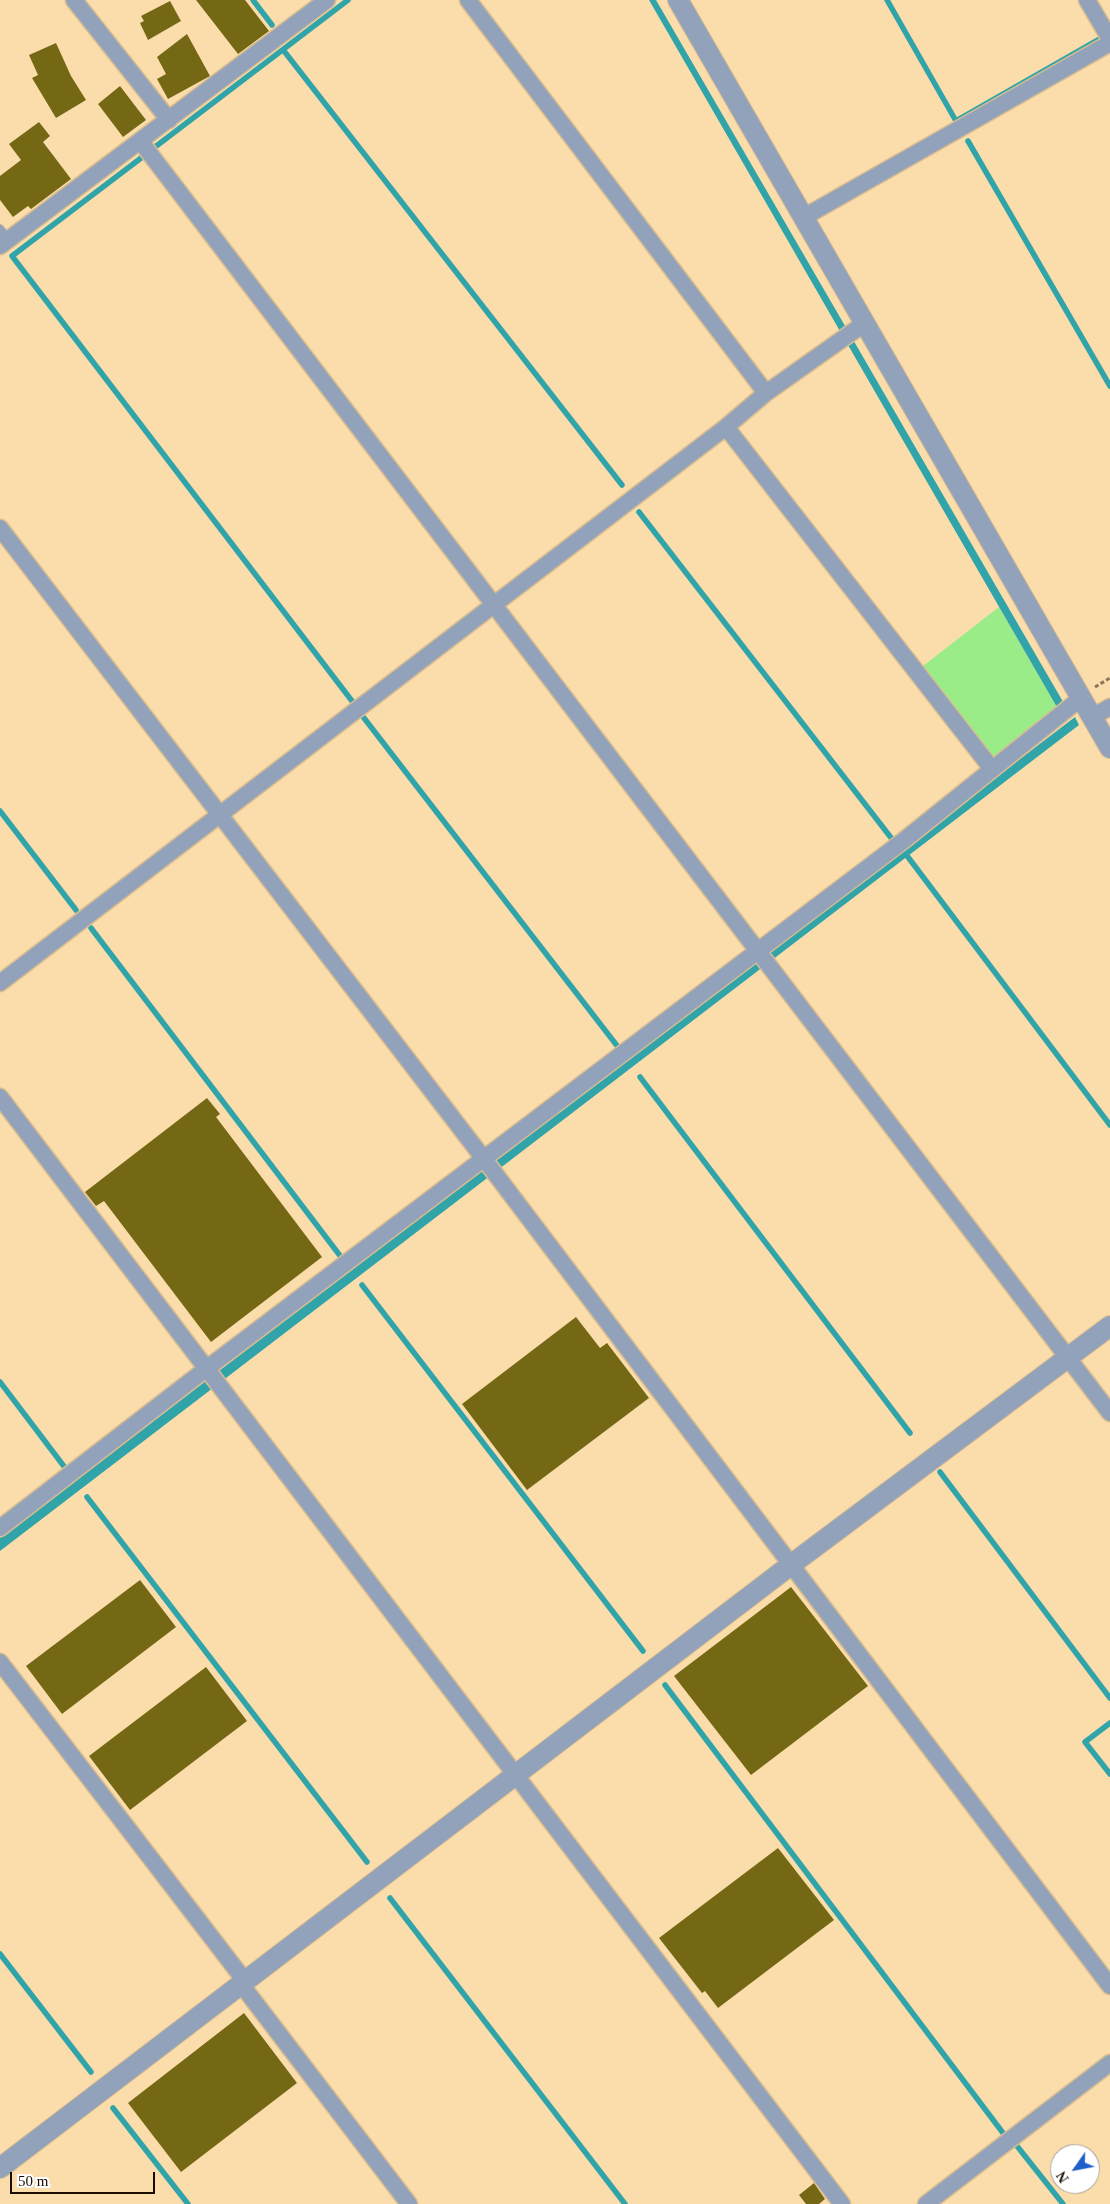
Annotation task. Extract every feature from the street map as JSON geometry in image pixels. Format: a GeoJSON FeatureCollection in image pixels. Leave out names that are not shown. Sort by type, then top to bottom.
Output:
{"type":"FeatureCollection","features":[{"type":"Feature","properties":{"kind":"street"},"geometry":{"type":"LineString","coordinates":[[74,0],[169,120]]}},
{"type":"Feature","properties":{"kind":"street"},"geometry":{"type":"LineString","coordinates":[[3,238],[141,142],[327,0]]}},
{"type":"Feature","properties":{"kind":"street"},"geometry":{"type":"LineString","coordinates":[[468,0],[766,394]]}},
{"type":"Feature","properties":{"kind":"street"},"geometry":{"type":"LineString","coordinates":[[678,0],[804,217],[860,327],[1110,748]]}},
{"type":"Feature","properties":{"kind":"street"},"geometry":{"type":"LineString","coordinates":[[804,217],[1110,41],[1088,0]]}},
{"type":"Feature","properties":{"kind":"street"},"geometry":{"type":"LineString","coordinates":[[141,142],[1110,1413]]}},
{"type":"Feature","properties":{"kind":"street"},"geometry":{"type":"LineString","coordinates":[[0,983],[218,814],[726,428],[766,394],[860,327]]}},
{"type":"Feature","properties":{"kind":"street"},"geometry":{"type":"LineString","coordinates":[[726,428],[992,769]]}},
{"type":"Feature","properties":{"kind":"street"},"geometry":{"type":"LineString","coordinates":[[0,528],[489,1166],[1110,1986]]}},
{"type":"Feature","properties":{"kind":"street"},"geometry":{"type":"LineString","coordinates":[[0,1528],[211,1377],[763,956],[1081,698]]}},
{"type":"Feature","properties":{"kind":"street"},"geometry":{"type":"LineString","coordinates":[[1092,717],[1110,707]]}},
{"type":"Feature","properties":{"kind":"street"},"geometry":{"type":"LineString","coordinates":[[0,1097],[211,1377],[842,2204]]}},
{"type":"Feature","properties":{"kind":"street"},"geometry":{"type":"LineString","coordinates":[[0,2168],[792,1564],[1110,1326]]}},
{"type":"Feature","properties":{"kind":"street"},"geometry":{"type":"LineString","coordinates":[[0,1662],[409,2204]]}},
{"type":"Feature","properties":{"kind":"street"},"geometry":{"type":"LineString","coordinates":[[926,2204],[1110,2063]]}},
{"type":"Feature","properties":{"kind":"green space"},"geometry":{"type":"Polygon","coordinates":[[[999,607],[1058,709],[995,760],[923,666],[999,607]]]}},
{"type":"Feature","properties":{"kind":"water"},"geometry":{"type":"Polygon","coordinates":[[[649,0],[656,0],[1062,700],[1063,705],[1058,709],[649,0]]]}},
{"type":"Feature","properties":{"kind":"water"},"geometry":{"type":"Polygon","coordinates":[[[1075,717],[1079,725],[0,1551],[0,1538],[1075,717]]]}},
{"type":"Feature","properties":{"kind":"building"},"geometry":{"type":"Polygon","coordinates":[[[196,0],[245,0],[269,31],[238,54],[196,0]]]}},
{"type":"Feature","properties":{"kind":"building"},"geometry":{"type":"Polygon","coordinates":[[[170,1],[181,21],[148,40],[140,23],[144,21],[141,16],[170,1]]]}},
{"type":"Feature","properties":{"kind":"building"},"geometry":{"type":"Polygon","coordinates":[[[187,34],[210,76],[168,99],[157,79],[166,74],[157,57],[187,34]]]}},
{"type":"Feature","properties":{"kind":"building"},"geometry":{"type":"Polygon","coordinates":[[[56,43],[71,76],[86,100],[56,118],[32,78],[38,75],[29,55],[56,43]]]}},
{"type":"Feature","properties":{"kind":"building"},"geometry":{"type":"Polygon","coordinates":[[[120,86],[146,120],[123,137],[98,104],[120,86]]]}},
{"type":"Feature","properties":{"kind":"building"},"geometry":{"type":"Polygon","coordinates":[[[39,122],[50,136],[43,142],[71,179],[31,209],[28,206],[13,217],[0,200],[0,176],[21,160],[9,144],[39,122]]]}},
{"type":"Feature","properties":{"kind":"building"},"geometry":{"type":"Polygon","coordinates":[[[207,1098],[220,1114],[216,1117],[322,1257],[211,1342],[104,1201],[96,1206],[85,1192],[207,1098]]]}},
{"type":"Feature","properties":{"kind":"building"},"geometry":{"type":"Polygon","coordinates":[[[576,1317],[600,1348],[607,1343],[649,1398],[527,1490],[462,1404],[576,1317]]]}},
{"type":"Feature","properties":{"kind":"building"},"geometry":{"type":"Polygon","coordinates":[[[140,1580],[176,1627],[62,1714],[26,1666],[140,1580]]]}},
{"type":"Feature","properties":{"kind":"building"},"geometry":{"type":"Polygon","coordinates":[[[791,1587],[868,1686],[751,1775],[674,1676],[791,1587]]]}},
{"type":"Feature","properties":{"kind":"building"},"geometry":{"type":"Polygon","coordinates":[[[206,1667],[247,1721],[130,1810],[89,1756],[206,1667]]]}},
{"type":"Feature","properties":{"kind":"building"},"geometry":{"type":"Polygon","coordinates":[[[778,1848],[834,1920],[718,2008],[705,1991],[702,1993],[659,1938],[778,1848]]]}},
{"type":"Feature","properties":{"kind":"building"},"geometry":{"type":"Polygon","coordinates":[[[244,2013],[297,2083],[181,2172],[128,2103],[244,2013]]]}},
{"type":"Feature","properties":{"kind":"building"},"geometry":{"type":"Polygon","coordinates":[[[814,2183],[825,2199],[819,2204],[806,2204],[799,2195],[814,2183]]]}},
{"type":"Feature","properties":{"kind":"waterway"},"geometry":{"type":"LineString","coordinates":[[253,0],[272,25]]}},
{"type":"Feature","properties":{"kind":"waterway"},"geometry":{"type":"LineString","coordinates":[[155,147],[348,0]]}},
{"type":"Feature","properties":{"kind":"waterway"},"geometry":{"type":"LineString","coordinates":[[887,0],[956,121],[1098,40]]}},
{"type":"Feature","properties":{"kind":"waterway"},"geometry":{"type":"LineString","coordinates":[[284,51],[622,485]]}},
{"type":"Feature","properties":{"kind":"waterway"},"geometry":{"type":"LineString","coordinates":[[968,141],[1110,386]]}},
{"type":"Feature","properties":{"kind":"waterway"},"geometry":{"type":"LineString","coordinates":[[145,155],[12,256],[352,701]]}},
{"type":"Feature","properties":{"kind":"waterway"},"geometry":{"type":"LineString","coordinates":[[639,512],[892,839]]}},
{"type":"Feature","properties":{"kind":"waterway"},"geometry":{"type":"LineString","coordinates":[[364,718],[618,1047]]}},
{"type":"Feature","properties":{"kind":"waterway"},"geometry":{"type":"LineString","coordinates":[[0,811],[76,910]]}},
{"type":"Feature","properties":{"kind":"waterway"},"geometry":{"type":"LineString","coordinates":[[908,857],[1110,1125]]}},
{"type":"Feature","properties":{"kind":"waterway"},"geometry":{"type":"LineString","coordinates":[[91,928],[341,1257]]}},
{"type":"Feature","properties":{"kind":"waterway"},"geometry":{"type":"LineString","coordinates":[[640,1077],[910,1433]]}},
{"type":"Feature","properties":{"kind":"waterway"},"geometry":{"type":"LineString","coordinates":[[362,1285],[643,1651]]}},
{"type":"Feature","properties":{"kind":"waterway"},"geometry":{"type":"LineString","coordinates":[[0,1382],[66,1469]]}},
{"type":"Feature","properties":{"kind":"waterway"},"geometry":{"type":"LineString","coordinates":[[940,1472],[1110,1698]]}},
{"type":"Feature","properties":{"kind":"waterway"},"geometry":{"type":"LineString","coordinates":[[87,1497],[367,1862]]}},
{"type":"Feature","properties":{"kind":"waterway"},"geometry":{"type":"LineString","coordinates":[[665,1685],[1003,2133]]}},
{"type":"Feature","properties":{"kind":"waterway"},"geometry":{"type":"LineString","coordinates":[[1110,1723],[1085,1742],[1110,1774]]}},
{"type":"Feature","properties":{"kind":"waterway"},"geometry":{"type":"LineString","coordinates":[[390,1898],[625,2204]]}},
{"type":"Feature","properties":{"kind":"waterway"},"geometry":{"type":"LineString","coordinates":[[0,1954],[91,2072]]}},
{"type":"Feature","properties":{"kind":"waterway"},"geometry":{"type":"LineString","coordinates":[[113,2108],[188,2204]]}},
{"type":"Feature","properties":{"kind":"waterway"},"geometry":{"type":"LineString","coordinates":[[1017,2146],[1063,2204]]}}]}
